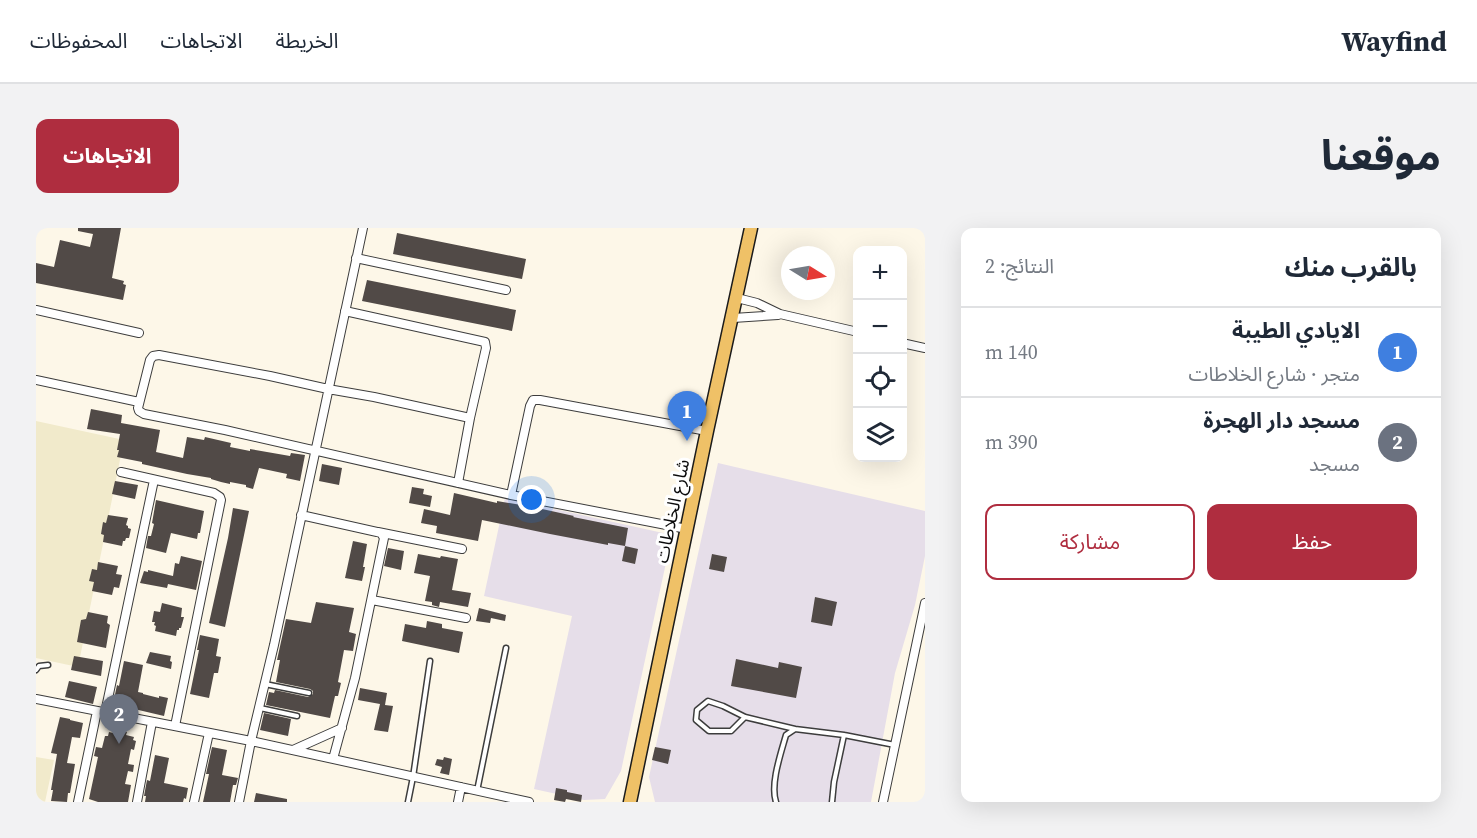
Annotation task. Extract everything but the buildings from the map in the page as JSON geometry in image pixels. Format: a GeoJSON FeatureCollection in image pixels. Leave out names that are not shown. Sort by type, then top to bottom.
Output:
{"type":"FeatureCollection","features":[{"type":"Feature","properties":{"kind":"main road","name":"شارع الخلاطات"},"geometry":{"type":"LineString","coordinates":[[630,802],[707,431],[752,228]]}},
{"type":"Feature","properties":{"kind":"street"},"geometry":{"type":"LineString","coordinates":[[239,802],[363,228]]}},
{"type":"Feature","properties":{"kind":"street"},"geometry":{"type":"LineString","coordinates":[[356,258],[506,290]]}},
{"type":"Feature","properties":{"kind":"street"},"geometry":{"type":"LineString","coordinates":[[737,298],[757,303],[780,314],[853,331]]}},
{"type":"Feature","properties":{"kind":"street"},"geometry":{"type":"LineString","coordinates":[[36,310],[139,333]]}},
{"type":"Feature","properties":{"kind":"street"},"geometry":{"type":"LineString","coordinates":[[345,311],[485,342],[486,348],[458,483]]}},
{"type":"Feature","properties":{"kind":"street"},"geometry":{"type":"LineString","coordinates":[[733,318],[780,314]]}},
{"type":"Feature","properties":{"kind":"street"},"geometry":{"type":"LineString","coordinates":[[907,344],[925,348]]}},
{"type":"Feature","properties":{"kind":"street"},"geometry":{"type":"LineString","coordinates":[[470,418],[155,355],[147,365],[138,410],[142,413],[511,495],[687,529]]}},
{"type":"Feature","properties":{"kind":"street"},"geometry":{"type":"LineString","coordinates":[[36,380],[139,402]]}},
{"type":"Feature","properties":{"kind":"street"},"geometry":{"type":"LineString","coordinates":[[511,495],[530,406],[535,399],[707,431]]}},
{"type":"Feature","properties":{"kind":"street"},"geometry":{"type":"LineString","coordinates":[[122,472],[214,493],[221,500],[175,726]]}},
{"type":"Feature","properties":{"kind":"street"},"geometry":{"type":"LineString","coordinates":[[78,802],[154,480]]}},
{"type":"Feature","properties":{"kind":"street"},"geometry":{"type":"LineString","coordinates":[[302,515],[462,549]]}},
{"type":"Feature","properties":{"kind":"street"},"geometry":{"type":"LineString","coordinates":[[333,759],[355,678],[372,600],[384,538],[381,533],[377,532]]}},
{"type":"Feature","properties":{"kind":"street"},"geometry":{"type":"LineString","coordinates":[[372,600],[466,618]]}},
{"type":"Feature","properties":{"kind":"street"},"geometry":{"type":"LineString","coordinates":[[883,802],[925,603]]}},
{"type":"Feature","properties":{"kind":"street"},"geometry":{"type":"LineString","coordinates":[[36,699],[251,741],[529,802]]}},
{"type":"Feature","properties":{"kind":"street"},"geometry":{"type":"LineString","coordinates":[[136,802],[152,722]]}},
{"type":"Feature","properties":{"kind":"street"},"geometry":{"type":"LineString","coordinates":[[293,750],[342,728]]}},
{"type":"Feature","properties":{"kind":"street"},"geometry":{"type":"LineString","coordinates":[[194,802],[208,733]]}},
{"type":"Feature","properties":{"kind":"street"},"geometry":{"type":"LineString","coordinates":[[458,802],[461,787]]}},
{"type":"Feature","properties":{"kind":"lane"},"geometry":{"type":"LineString","coordinates":[[477,791],[506,648]]}},
{"type":"Feature","properties":{"kind":"lane"},"geometry":{"type":"LineString","coordinates":[[408,802],[430,661]]}},
{"type":"Feature","properties":{"kind":"lane"},"geometry":{"type":"LineString","coordinates":[[36,670],[39,666],[48,665]]}},
{"type":"Feature","properties":{"kind":"lane"},"geometry":{"type":"LineString","coordinates":[[264,684],[309,693]]}},
{"type":"Feature","properties":{"kind":"lane"},"geometry":{"type":"LineString","coordinates":[[745,717],[731,731],[709,731],[696,720],[698,710],[708,701],[745,717],[795,729],[844,735],[895,745]]}},
{"type":"Feature","properties":{"kind":"lane"},"geometry":{"type":"LineString","coordinates":[[258,708],[297,716]]}},
{"type":"Feature","properties":{"kind":"lane"},"geometry":{"type":"LineString","coordinates":[[776,802],[774,794],[786,735],[795,729]]}},
{"type":"Feature","properties":{"kind":"lane"},"geometry":{"type":"LineString","coordinates":[[832,802],[844,735]]}},
{"type":"Feature","properties":{"kind":"shaded area"},"geometry":{"type":"Polygon","coordinates":[[[36,421],[124,440],[78,667],[36,658],[36,421]]]}},
{"type":"Feature","properties":{"kind":"shaded area"},"geometry":{"type":"Polygon","coordinates":[[[718,463],[925,511],[925,556],[915,605],[895,673],[871,802],[655,802],[649,777],[718,463]]]}},
{"type":"Feature","properties":{"kind":"shaded area"},"geometry":{"type":"Polygon","coordinates":[[[505,498],[672,535],[621,771],[605,799],[584,800],[534,789],[572,616],[484,596],[505,498]]]}},
{"type":"Feature","properties":{"kind":"shaded area"},"geometry":{"type":"Polygon","coordinates":[[[36,757],[54,760],[45,802],[36,802],[36,757]]]}},
{"type":"Feature","properties":{"kind":"place","name":"الايادي الطيبة"},"geometry":{"type":"Point","coordinates":[687,441]}},
{"type":"Feature","properties":{"kind":"place","name":"مسجد دار الهجرة"},"geometry":{"type":"Point","coordinates":[119,744]}}]}
